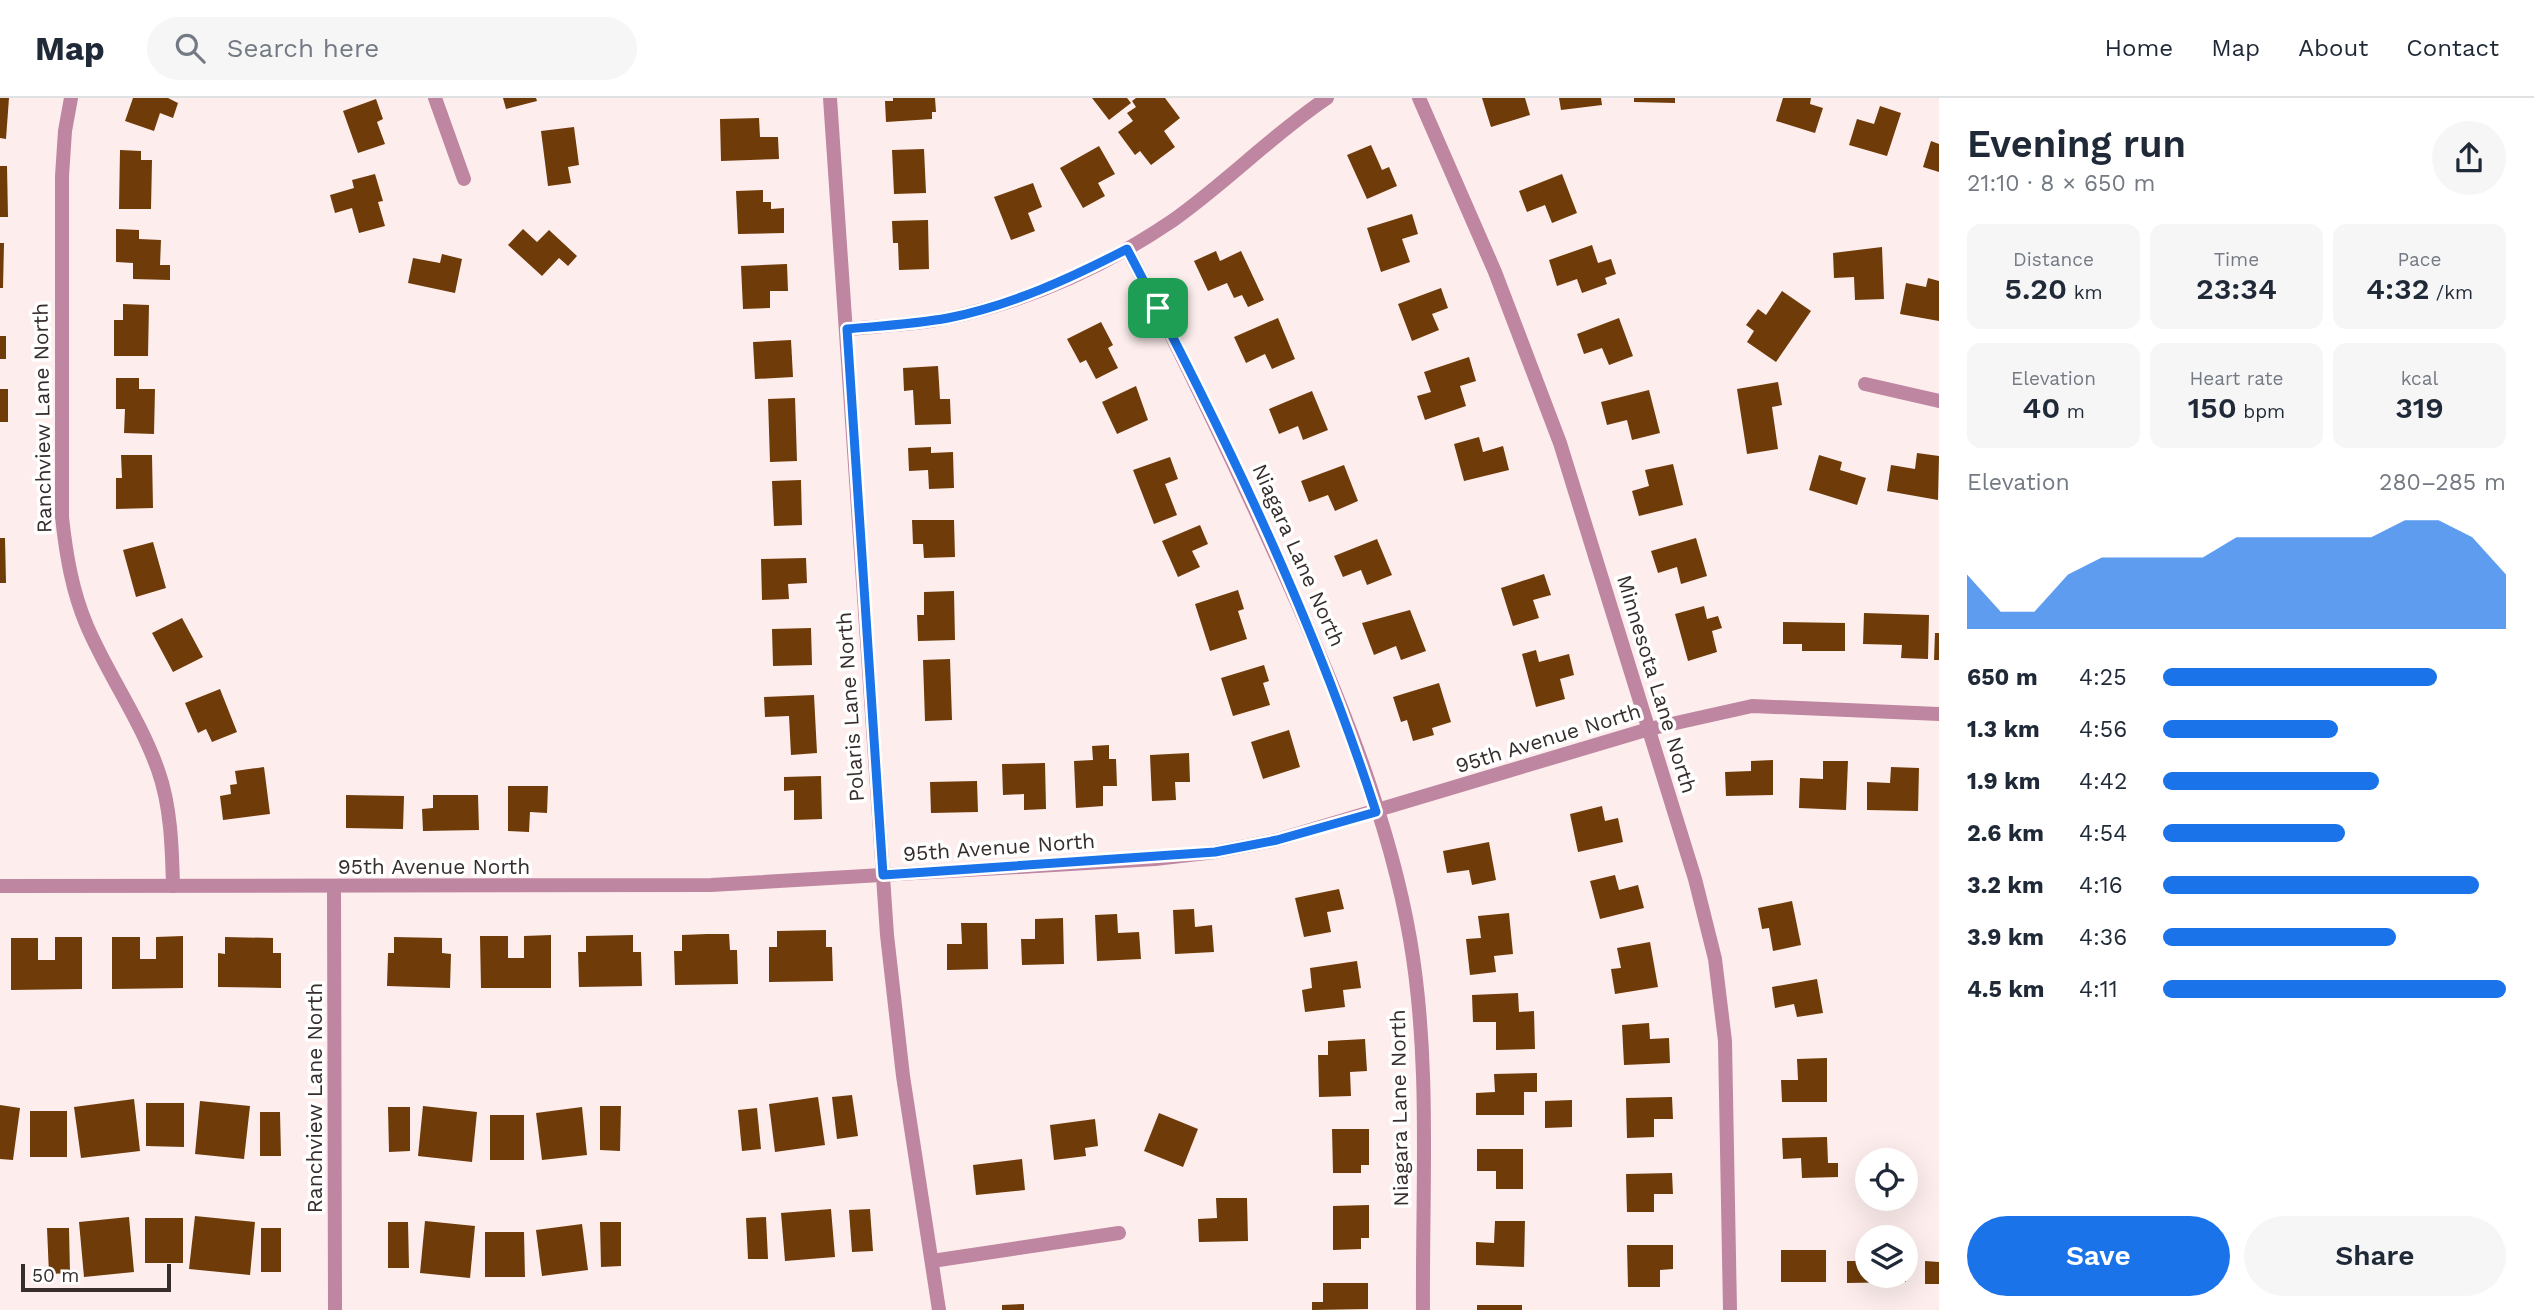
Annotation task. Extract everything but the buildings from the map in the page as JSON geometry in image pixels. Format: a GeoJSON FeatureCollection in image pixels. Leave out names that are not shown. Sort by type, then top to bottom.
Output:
{"type":"FeatureCollection","features":[{"type":"Feature","properties":{"kind":"street","name":"Ranchview Lane North"},"geometry":{"type":"LineString","coordinates":[[71,98],[65,131],[62,176],[62,517],[66,552],[85,623],[143,734],[158,771],[166,803],[173,886]]}},
{"type":"Feature","properties":{"kind":"street"},"geometry":{"type":"LineString","coordinates":[[435,98],[464,178]]}},
{"type":"Feature","properties":{"kind":"street","name":"Polaris Lane North"},"geometry":{"type":"LineString","coordinates":[[830,98],[883,875],[896,1019],[939,1310]]}},
{"type":"Feature","properties":{"kind":"street"},"geometry":{"type":"LineString","coordinates":[[847,329],[947,318],[1001,304],[1064,282],[1127,249],[1173,220],[1294,120],[1327,98]]}},
{"type":"Feature","properties":{"kind":"street","name":"Minnesota Lane North"},"geometry":{"type":"LineString","coordinates":[[1419,98],[1495,272],[1560,443],[1695,879],[1715,959],[1725,1041],[1730,1310]]}},
{"type":"Feature","properties":{"kind":"street","name":"Niagara Lane North"},"geometry":{"type":"LineString","coordinates":[[1127,249],[1221,432],[1315,642],[1344,713],[1376,812],[1410,937],[1417,986],[1421,1035],[1423,1310]]}},
{"type":"Feature","properties":{"kind":"street"},"geometry":{"type":"LineString","coordinates":[[1865,384],[1939,401]]}},
{"type":"Feature","properties":{"kind":"street","name":"95th Avenue North"},"geometry":{"type":"LineString","coordinates":[[0,886],[711,885],[1215,852],[1277,840],[1650,729],[1752,706],[1939,714]]}},
{"type":"Feature","properties":{"kind":"street","name":"Ranchview Lane North"},"geometry":{"type":"LineString","coordinates":[[334,887],[335,1310]]}},
{"type":"Feature","properties":{"kind":"street"},"geometry":{"type":"LineString","coordinates":[[932,1261],[1119,1233]]}},
{"type":"Feature","properties":{"kind":"route"},"geometry":{"type":"LineString","coordinates":[[1127,249],[1158,308],[1226,443],[1315,642],[1344,713],[1376,812],[1277,840],[1215,852],[1156,859],[883,875],[847,329],[947,318],[1001,304],[1064,282],[1127,249]]}}]}
